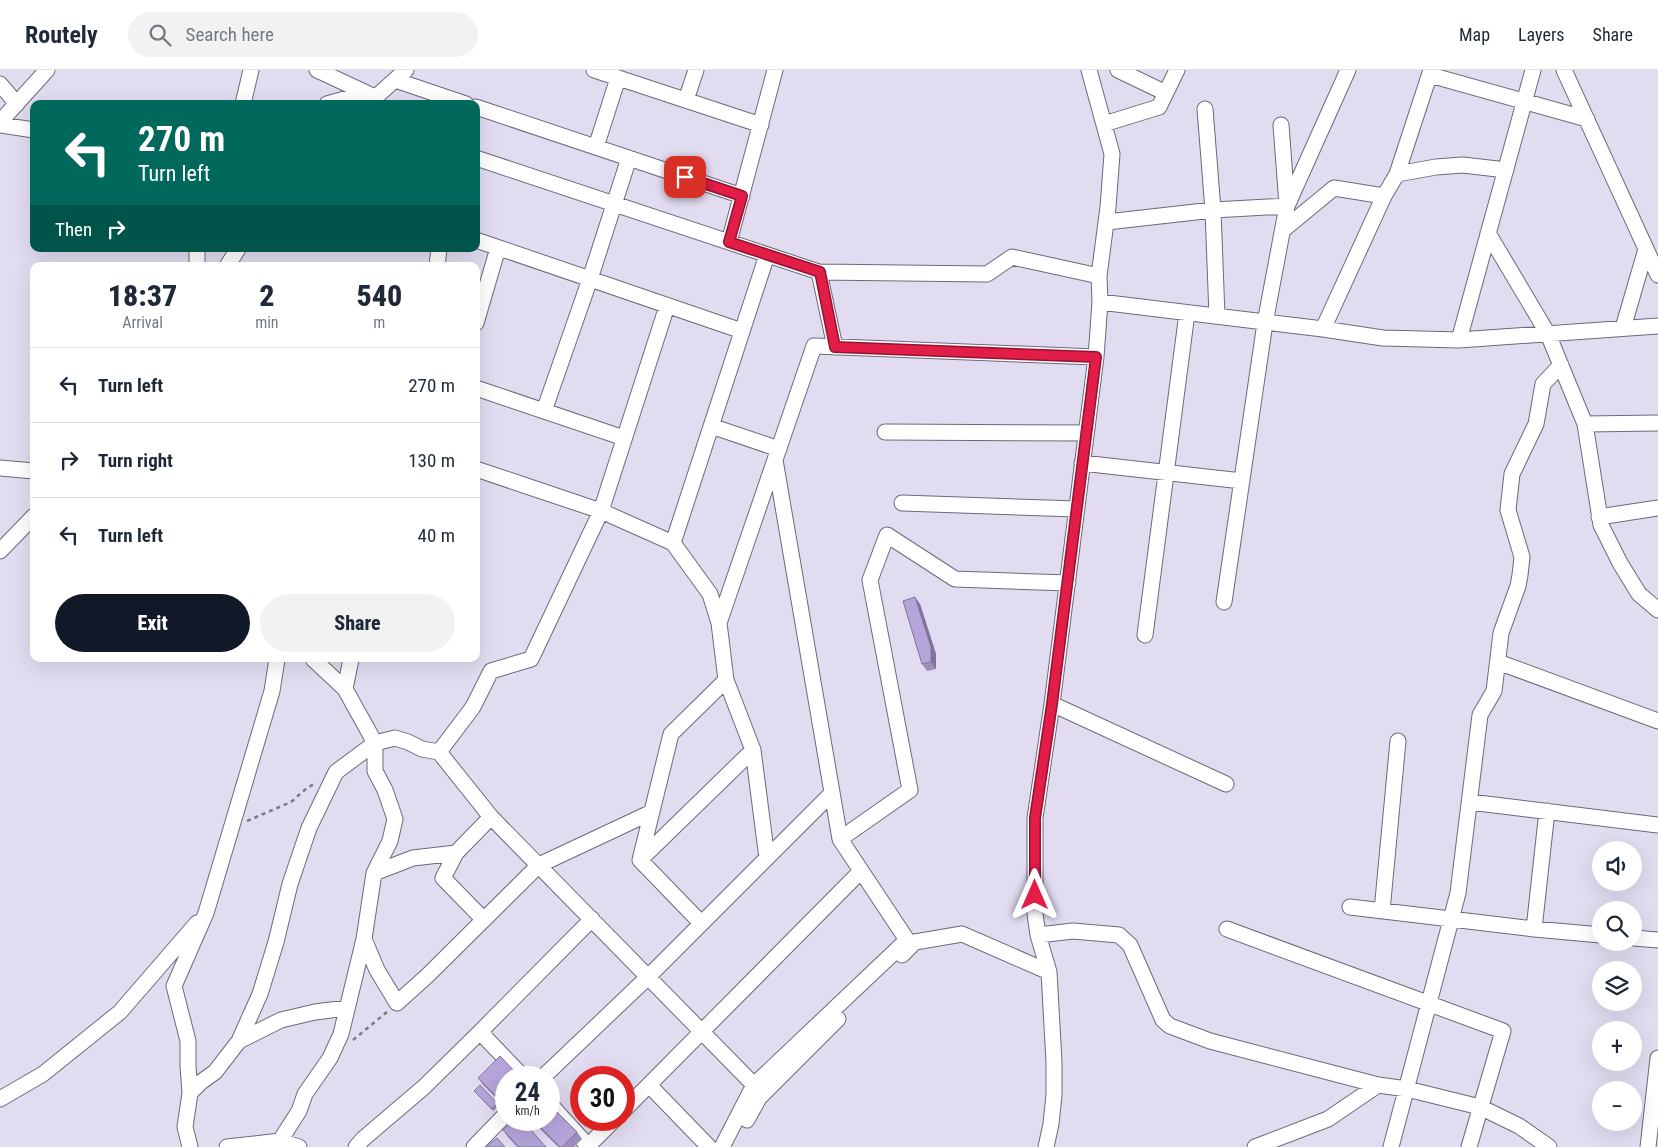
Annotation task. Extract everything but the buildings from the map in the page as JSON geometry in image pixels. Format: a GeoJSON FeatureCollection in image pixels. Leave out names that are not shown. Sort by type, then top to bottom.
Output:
{"type":"FeatureCollection","features":[{"type":"Feature","properties":{"kind":"street"},"geometry":{"type":"LineString","coordinates":[[0,124],[47,70]]}},
{"type":"Feature","properties":{"kind":"street"},"geometry":{"type":"LineString","coordinates":[[244,100],[251,70]]}},
{"type":"Feature","properties":{"kind":"street"},"geometry":{"type":"LineString","coordinates":[[317,70],[370,98]]}},
{"type":"Feature","properties":{"kind":"street"},"geometry":{"type":"LineString","coordinates":[[594,70],[761,125]]}},
{"type":"Feature","properties":{"kind":"street"},"geometry":{"type":"LineString","coordinates":[[686,100],[696,70]]}},
{"type":"Feature","properties":{"kind":"street"},"geometry":{"type":"LineString","coordinates":[[729,242],[775,70]]}},
{"type":"Feature","properties":{"kind":"street"},"geometry":{"type":"LineString","coordinates":[[1046,1147],[1054,1095],[1054,1062],[1049,972],[1038,935],[1035,914],[1035,818],[1052,704],[1096,357],[1100,302],[1099,276],[1112,154],[1089,70]]}},
{"type":"Feature","properties":{"kind":"street"},"geometry":{"type":"LineString","coordinates":[[1118,70],[1166,93]]}},
{"type":"Feature","properties":{"kind":"street"},"geometry":{"type":"LineString","coordinates":[[1104,124],[1159,107],[1177,70]]}},
{"type":"Feature","properties":{"kind":"street"},"geometry":{"type":"LineString","coordinates":[[1287,206],[1348,70]]}},
{"type":"Feature","properties":{"kind":"street"},"geometry":{"type":"LineString","coordinates":[[1459,340],[1533,70]]}},
{"type":"Feature","properties":{"kind":"street"},"geometry":{"type":"LineString","coordinates":[[1564,70],[1658,275]]}},
{"type":"Feature","properties":{"kind":"street"},"geometry":{"type":"LineString","coordinates":[[1324,329],[1384,196],[1397,174],[1430,73],[1587,120]]}},
{"type":"Feature","properties":{"kind":"street"},"geometry":{"type":"LineString","coordinates":[[356,100],[370,98],[401,75],[457,100]]}},
{"type":"Feature","properties":{"kind":"street"},"geometry":{"type":"LineString","coordinates":[[596,147],[618,78]]}},
{"type":"Feature","properties":{"kind":"street"},"geometry":{"type":"LineString","coordinates":[[0,84],[17,104]]}},
{"type":"Feature","properties":{"kind":"street"},"geometry":{"type":"LineString","coordinates":[[480,108],[742,196]]}},
{"type":"Feature","properties":{"kind":"street"},"geometry":{"type":"LineString","coordinates":[[1205,109],[1213,210],[1218,316]]}},
{"type":"Feature","properties":{"kind":"street"},"geometry":{"type":"LineString","coordinates":[[0,124],[30,129]]}},
{"type":"Feature","properties":{"kind":"street"},"geometry":{"type":"LineString","coordinates":[[1224,602],[1265,323],[1287,206],[1280,125]]}},
{"type":"Feature","properties":{"kind":"street"},"geometry":{"type":"LineString","coordinates":[[544,411],[590,279],[629,158]]}},
{"type":"Feature","properties":{"kind":"street"},"geometry":{"type":"LineString","coordinates":[[480,159],[820,272],[987,274],[1012,257],[1099,276]]}},
{"type":"Feature","properties":{"kind":"street"},"geometry":{"type":"LineString","coordinates":[[1397,174],[1464,165],[1506,170]]}},
{"type":"Feature","properties":{"kind":"street"},"geometry":{"type":"LineString","coordinates":[[1283,230],[1334,188],[1384,196]]}},
{"type":"Feature","properties":{"kind":"street"},"geometry":{"type":"LineString","coordinates":[[1106,222],[1213,210],[1287,206]]}},
{"type":"Feature","properties":{"kind":"street"},"geometry":{"type":"LineString","coordinates":[[1488,233],[1548,334],[1585,424],[1601,525],[1620,563],[1639,594],[1658,610]]}},
{"type":"Feature","properties":{"kind":"street"},"geometry":{"type":"LineString","coordinates":[[480,241],[742,331]]}},
{"type":"Feature","properties":{"kind":"street"},"geometry":{"type":"LineString","coordinates":[[480,309],[498,248]]}},
{"type":"Feature","properties":{"kind":"street"},"geometry":{"type":"LineString","coordinates":[[1623,328],[1646,249]]}},
{"type":"Feature","properties":{"kind":"street"},"geometry":{"type":"LineString","coordinates":[[673,543],[767,255]]}},
{"type":"Feature","properties":{"kind":"street"},"geometry":{"type":"LineString","coordinates":[[820,272],[835,347]]}},
{"type":"Feature","properties":{"kind":"street"},"geometry":{"type":"LineString","coordinates":[[1100,302],[1383,338],[1459,340],[1658,326]]}},
{"type":"Feature","properties":{"kind":"street"},"geometry":{"type":"LineString","coordinates":[[439,752],[473,707],[491,671],[531,659],[601,511],[667,306]]}},
{"type":"Feature","properties":{"kind":"street"},"geometry":{"type":"LineString","coordinates":[[1145,635],[1187,313]]}},
{"type":"Feature","properties":{"kind":"street"},"geometry":{"type":"LineString","coordinates":[[719,623],[814,346],[1096,357]]}},
{"type":"Feature","properties":{"kind":"street"},"geometry":{"type":"LineString","coordinates":[[1391,1147],[1458,893],[1480,715],[1494,691],[1501,633],[1518,586],[1520,575],[1522,557],[1508,510],[1512,474],[1536,424],[1543,384],[1561,364]]}},
{"type":"Feature","properties":{"kind":"street"},"geometry":{"type":"LineString","coordinates":[[480,389],[624,438]]}},
{"type":"Feature","properties":{"kind":"street"},"geometry":{"type":"LineString","coordinates":[[1585,424],[1658,423]]}},
{"type":"Feature","properties":{"kind":"street"},"geometry":{"type":"LineString","coordinates":[[711,426],[777,455]]}},
{"type":"Feature","properties":{"kind":"street"},"geometry":{"type":"LineString","coordinates":[[885,432],[1086,433]]}},
{"type":"Feature","properties":{"kind":"street"},"geometry":{"type":"LineString","coordinates":[[722,1147],[754,1086],[907,940],[840,839],[777,455]]}},
{"type":"Feature","properties":{"kind":"street"},"geometry":{"type":"LineString","coordinates":[[1082,463],[1242,481]]}},
{"type":"Feature","properties":{"kind":"street"},"geometry":{"type":"LineString","coordinates":[[0,468],[30,470]]}},
{"type":"Feature","properties":{"kind":"street"},"geometry":{"type":"LineString","coordinates":[[480,470],[601,511],[673,543],[710,594],[719,623],[726,680],[753,750],[767,858]]}},
{"type":"Feature","properties":{"kind":"street"},"geometry":{"type":"LineString","coordinates":[[902,504],[1077,509]]}},
{"type":"Feature","properties":{"kind":"street"},"geometry":{"type":"LineString","coordinates":[[1599,517],[1658,508]]}},
{"type":"Feature","properties":{"kind":"street"},"geometry":{"type":"LineString","coordinates":[[0,551],[30,520]]}},
{"type":"Feature","properties":{"kind":"street"},"geometry":{"type":"LineString","coordinates":[[840,839],[910,790],[870,580],[887,535],[955,579],[1068,583]]}},
{"type":"Feature","properties":{"kind":"street"},"geometry":{"type":"LineString","coordinates":[[190,1147],[185,1127],[190,1093],[188,1040],[174,986],[206,913],[272,691],[277,662]]}},
{"type":"Feature","properties":{"kind":"street"},"geometry":{"type":"LineString","coordinates":[[278,1144],[299,1111],[305,1094],[330,1058],[341,1034],[364,939],[374,873],[390,842],[394,819],[385,790],[375,771],[374,743],[345,690],[316,662]]}},
{"type":"Feature","properties":{"kind":"street"},"geometry":{"type":"LineString","coordinates":[[345,690],[350,662]]}},
{"type":"Feature","properties":{"kind":"street"},"geometry":{"type":"LineString","coordinates":[[1498,662],[1658,721]]}},
{"type":"Feature","properties":{"kind":"street"},"geometry":{"type":"LineString","coordinates":[[640,860],[672,734],[726,680]]}},
{"type":"Feature","properties":{"kind":"street"},"geometry":{"type":"LineString","coordinates":[[1052,704],[1226,784]]}},
{"type":"Feature","properties":{"kind":"street"},"geometry":{"type":"LineString","coordinates":[[190,1093],[215,1072],[239,1040],[260,994],[276,942],[290,884],[309,828],[336,772],[374,743],[395,738],[422,749],[439,752],[491,817],[754,1086]]}},
{"type":"Feature","properties":{"kind":"street"},"geometry":{"type":"LineString","coordinates":[[1382,911],[1398,741]]}},
{"type":"Feature","properties":{"kind":"street"},"geometry":{"type":"LineString","coordinates":[[640,860],[753,750]]}},
{"type":"Feature","properties":{"kind":"street"},"geometry":{"type":"LineString","coordinates":[[555,1066],[648,977],[832,793]]}},
{"type":"Feature","properties":{"kind":"street"},"geometry":{"type":"LineString","coordinates":[[1470,802],[1658,825]]}},
{"type":"Feature","properties":{"kind":"street"},"geometry":{"type":"LineString","coordinates":[[1534,929],[1547,811]]}},
{"type":"Feature","properties":{"kind":"street"},"geometry":{"type":"LineString","coordinates":[[364,939],[377,970],[397,1003],[427,976],[539,865],[652,812]]}},
{"type":"Feature","properties":{"kind":"street"},"geometry":{"type":"LineString","coordinates":[[484,920],[442,878],[456,853],[491,817]]}},
{"type":"Feature","properties":{"kind":"street"},"geometry":{"type":"LineString","coordinates":[[374,873],[413,858],[456,853]]}},
{"type":"Feature","properties":{"kind":"street"},"geometry":{"type":"LineString","coordinates":[[640,860],[701,923]]}},
{"type":"Feature","properties":{"kind":"street"},"geometry":{"type":"LineString","coordinates":[[635,1098],[861,871]]}},
{"type":"Feature","properties":{"kind":"street"},"geometry":{"type":"LineString","coordinates":[[1350,907],[1592,934]]}},
{"type":"Feature","properties":{"kind":"street"},"geometry":{"type":"LineString","coordinates":[[0,1099],[43,1074],[120,1012],[206,913]]}},
{"type":"Feature","properties":{"kind":"street"},"geometry":{"type":"LineString","coordinates":[[356,1147],[424,1087],[592,919]]}},
{"type":"Feature","properties":{"kind":"street"},"geometry":{"type":"LineString","coordinates":[[1227,929],[1504,1031],[1469,1147]]}},
{"type":"Feature","properties":{"kind":"street"},"geometry":{"type":"LineString","coordinates":[[1038,935],[1073,931],[1119,935],[1130,945],[1163,1020],[1170,1026],[1210,1041],[1378,1085],[1407,1089],[1480,1107],[1519,1126],[1549,1147]]}},
{"type":"Feature","properties":{"kind":"street"},"geometry":{"type":"LineString","coordinates":[[732,1147],[759,1098],[915,942],[962,934],[1049,972]]}},
{"type":"Feature","properties":{"kind":"street"},"geometry":{"type":"LineString","coordinates":[[1642,939],[1658,940]]}},
{"type":"Feature","properties":{"kind":"street"},"geometry":{"type":"LineString","coordinates":[[239,1040],[281,1020],[316,1012],[347,1008]]}},
{"type":"Feature","properties":{"kind":"street"},"geometry":{"type":"LineString","coordinates":[[480,1032],[513,1066]]}},
{"type":"Feature","properties":{"kind":"street"},"geometry":{"type":"LineString","coordinates":[[1648,1147],[1658,1058]]}},
{"type":"Feature","properties":{"kind":"street"},"geometry":{"type":"LineString","coordinates":[[648,1084],[709,1147]]}},
{"type":"Feature","properties":{"kind":"street"},"geometry":{"type":"LineString","coordinates":[[1255,1147],[1328,1120],[1378,1085]]}},
{"type":"Feature","properties":{"kind":"street"},"geometry":{"type":"LineString","coordinates":[[560,1115],[588,1146],[603,1131]]}},
{"type":"Feature","properties":{"kind":"street"},"geometry":{"type":"LineString","coordinates":[[474,1147],[495,1125]]}},
{"type":"Feature","properties":{"kind":"street"},"geometry":{"type":"LineString","coordinates":[[227,1147],[278,1144],[299,1147]]}},
{"type":"Feature","properties":{"kind":"path"},"geometry":{"type":"LineString","coordinates":[[232,827],[291,802],[307,788],[336,772]]}},
{"type":"Feature","properties":{"kind":"path"},"geometry":{"type":"LineString","coordinates":[[352,1042],[397,1003]]}},
{"type":"Feature","properties":{"kind":"route"},"geometry":{"type":"LineString","coordinates":[[685,177],[742,196],[729,242],[820,272],[835,347],[1096,357],[1052,704],[1035,818],[1035,895]]}}]}
